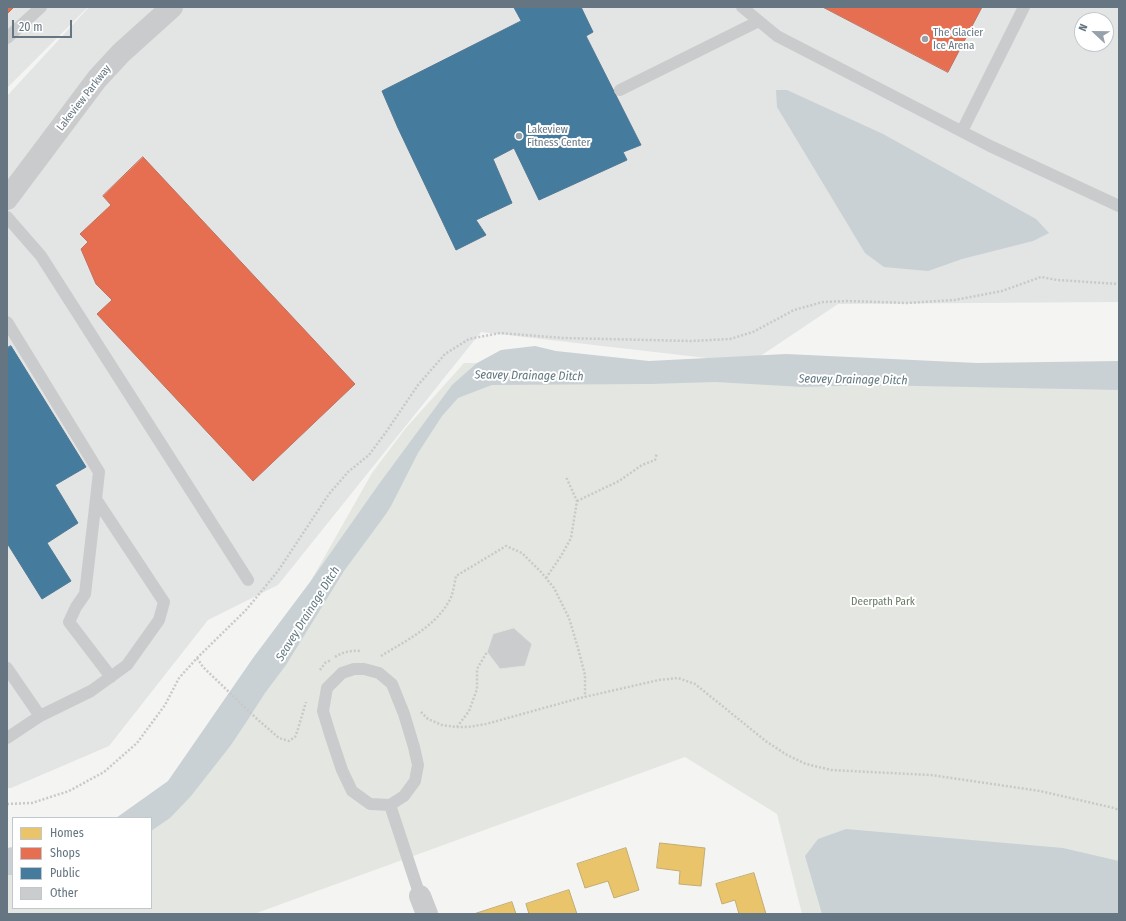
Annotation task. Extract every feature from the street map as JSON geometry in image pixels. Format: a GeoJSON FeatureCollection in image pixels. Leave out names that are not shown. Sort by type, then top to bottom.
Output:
{"type":"FeatureCollection","features":[{"type":"Feature","properties":{"kind":"street","name":"Lakeview Parkway"},"geometry":{"type":"LineString","coordinates":[[7,199],[97,78],[121,53],[172,7]]}},
{"type":"Feature","properties":{"kind":"lane"},"geometry":{"type":"LineString","coordinates":[[7,38],[40,7]]}},
{"type":"Feature","properties":{"kind":"lane"},"geometry":{"type":"LineString","coordinates":[[742,7],[777,36],[990,146],[1119,206]]}},
{"type":"Feature","properties":{"kind":"lane"},"geometry":{"type":"LineString","coordinates":[[962,131],[1024,7]]}},
{"type":"Feature","properties":{"kind":"lane"},"geometry":{"type":"LineString","coordinates":[[620,90],[759,21]]}},
{"type":"Feature","properties":{"kind":"lane"},"geometry":{"type":"LineString","coordinates":[[7,217],[41,256],[248,580]]}},
{"type":"Feature","properties":{"kind":"lane"},"geometry":{"type":"LineString","coordinates":[[7,322],[100,472],[84,594],[69,622],[111,677]]}},
{"type":"Feature","properties":{"kind":"lane"},"geometry":{"type":"LineString","coordinates":[[7,738],[40,716],[91,691],[127,665],[159,620],[164,602],[96,499]]}},
{"type":"Feature","properties":{"kind":"lane"},"geometry":{"type":"LineString","coordinates":[[7,668],[40,716]]}},
{"type":"Feature","properties":{"kind":"lane"},"geometry":{"type":"LineString","coordinates":[[354,669],[364,669],[379,674],[392,684],[404,714],[414,747],[418,765],[415,781],[404,796],[390,805],[370,804],[352,791],[342,770],[323,711],[327,688],[342,674],[354,669]]}},
{"type":"Feature","properties":{"kind":"lane"},"geometry":{"type":"LineString","coordinates":[[390,805],[424,905]]}},
{"type":"Feature","properties":{"kind":"path"},"geometry":{"type":"LineString","coordinates":[[7,804],[32,802],[69,791],[104,772],[138,743],[165,706],[179,678],[197,658],[246,610],[278,571],[329,494],[348,472],[369,456],[418,385],[445,354],[469,339],[500,333],[571,338],[691,341],[730,339],[753,332],[794,310],[823,302],[848,301],[907,303],[954,300],[1002,291],[1042,277],[1057,280],[1119,284]]}},
{"type":"Feature","properties":{"kind":"path"},"geometry":{"type":"LineString","coordinates":[[577,501],[619,481],[642,465],[655,460],[658,453]]}},
{"type":"Feature","properties":{"kind":"path"},"geometry":{"type":"LineString","coordinates":[[546,578],[571,538],[577,501],[566,478]]}},
{"type":"Feature","properties":{"kind":"path"},"geometry":{"type":"LineString","coordinates":[[385,661],[379,657],[416,635],[435,620],[449,602],[456,576],[506,546],[522,553],[554,588],[569,618],[585,675],[585,697]]}},
{"type":"Feature","properties":{"kind":"path"},"geometry":{"type":"LineString","coordinates":[[319,672],[325,663],[338,655],[352,650],[363,651]]}},
{"type":"Feature","properties":{"kind":"path"},"geometry":{"type":"LineString","coordinates":[[456,727],[469,711],[477,689],[477,669],[487,652]]}},
{"type":"Feature","properties":{"kind":"path"},"geometry":{"type":"LineString","coordinates":[[197,658],[203,667],[279,738],[289,741],[295,737],[308,698]]}},
{"type":"Feature","properties":{"kind":"path"},"geometry":{"type":"LineString","coordinates":[[418,709],[428,718],[442,725],[468,727],[486,724],[585,697],[659,680],[678,678],[695,684],[767,742],[787,755],[806,764],[831,770],[931,775],[1040,791],[1119,810]]}},
{"type":"Feature","properties":{"kind":"shaded area"},"geometry":{"type":"Polygon","coordinates":[[[7,7],[88,7],[7,88],[7,7]]]}},
{"type":"Feature","properties":{"kind":"shaded area"},"geometry":{"type":"Polygon","coordinates":[[[89,7],[1119,7],[1119,302],[838,304],[750,363],[481,332],[278,585],[208,620],[109,746],[11,788],[7,788],[7,96],[89,7]]]}},
{"type":"Feature","properties":{"kind":"green space","name":"Deerpath Park"},"geometry":{"type":"Polygon","coordinates":[[[464,363],[1119,369],[1119,914],[802,914],[777,814],[685,757],[254,914],[7,914],[7,852],[12,853],[12,909],[152,909],[152,817],[179,786],[292,614],[372,473],[405,429],[464,363]]]}},
{"type":"Feature","properties":{"kind":"water"},"geometry":{"type":"Polygon","coordinates":[[[776,90],[787,90],[883,134],[1036,219],[1049,233],[1033,241],[962,259],[928,271],[884,267],[865,253],[777,107],[776,90]]]}},
{"type":"Feature","properties":{"kind":"water","name":"Seavey Drainage Ditch"},"geometry":{"type":"Polygon","coordinates":[[[535,346],[556,351],[649,361],[786,354],[977,363],[1119,361],[1119,390],[868,385],[803,387],[715,382],[492,385],[458,398],[442,416],[418,453],[391,506],[344,571],[286,665],[265,693],[231,745],[191,796],[170,818],[152,830],[152,817],[117,817],[168,781],[253,658],[310,582],[379,484],[452,385],[477,363],[501,350],[535,346]]]}},
{"type":"Feature","properties":{"kind":"water"},"geometry":{"type":"Polygon","coordinates":[[[846,829],[1063,848],[1119,861],[1119,914],[822,914],[805,856],[818,839],[846,829]]]}},
{"type":"Feature","properties":{"kind":"water"},"geometry":{"type":"Polygon","coordinates":[[[12,847],[12,875],[7,875],[7,848],[12,847]]]}},
{"type":"Feature","properties":{"kind":"building: Homes"},"geometry":{"type":"Polygon","coordinates":[[[660,843],[705,848],[701,886],[679,884],[680,871],[657,868],[660,843]]]}},
{"type":"Feature","properties":{"kind":"building: Homes"},"geometry":{"type":"Polygon","coordinates":[[[626,848],[639,890],[614,898],[608,881],[585,888],[577,864],[626,848]]]}},
{"type":"Feature","properties":{"kind":"building: Homes"},"geometry":{"type":"Polygon","coordinates":[[[754,873],[766,914],[739,914],[735,900],[722,904],[716,884],[754,873]]]}},
{"type":"Feature","properties":{"kind":"building: Homes"},"geometry":{"type":"Polygon","coordinates":[[[569,890],[577,914],[529,914],[526,904],[569,890]]]}},
{"type":"Feature","properties":{"kind":"building: Homes"},"geometry":{"type":"Polygon","coordinates":[[[512,902],[516,914],[474,914],[512,902]]]}},
{"type":"Feature","properties":{"kind":"building: Shops"},"geometry":{"type":"Polygon","coordinates":[[[7,7],[14,7],[7,14],[7,7]]]}},
{"type":"Feature","properties":{"kind":"building: Shops","name":"The Glacier Ice Arena"},"geometry":{"type":"Polygon","coordinates":[[[823,7],[982,7],[948,72],[823,7]]]}},
{"type":"Feature","properties":{"kind":"building: Shops"},"geometry":{"type":"Polygon","coordinates":[[[143,157],[355,384],[253,481],[97,314],[112,300],[96,284],[81,249],[88,242],[80,234],[111,205],[103,196],[143,157]]]}},
{"type":"Feature","properties":{"kind":"building: Public","name":"Lakeview Fitness Center"},"geometry":{"type":"Polygon","coordinates":[[[514,7],[581,7],[593,32],[586,36],[641,145],[623,152],[627,160],[539,200],[514,148],[493,159],[512,203],[476,220],[486,235],[456,250],[382,91],[521,21],[514,7]]]}},
{"type":"Feature","properties":{"kind":"building: Public"},"geometry":{"type":"Polygon","coordinates":[[[11,346],[86,467],[55,485],[78,523],[47,543],[71,581],[42,599],[7,543],[7,348],[11,346]]]}},
{"type":"Feature","properties":{"kind":"building: Other"},"geometry":{"type":"Polygon","coordinates":[[[514,628],[532,644],[525,666],[500,669],[487,652],[493,634],[514,628]]]}},
{"type":"Feature","properties":{"kind":"place","name":"The Glacier Ice Arena"},"geometry":{"type":"Point","coordinates":[925,39]}},
{"type":"Feature","properties":{"kind":"place","name":"Lakeview Fitness Center"},"geometry":{"type":"Point","coordinates":[519,136]}}]}
